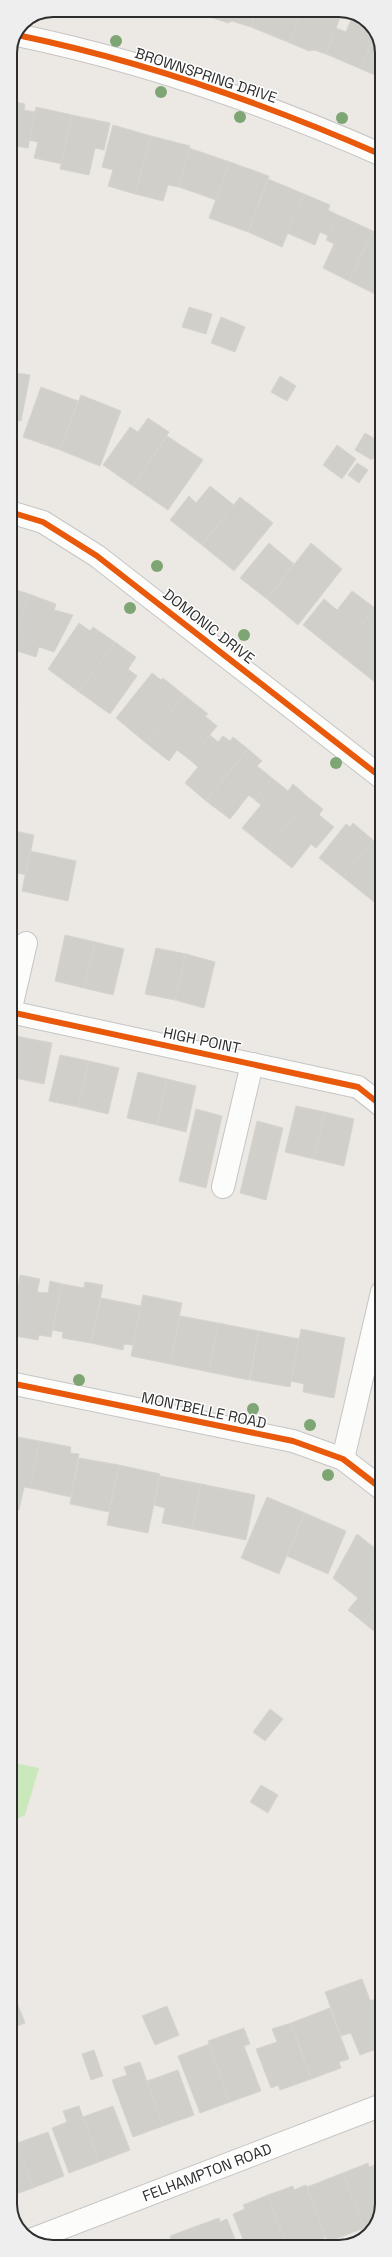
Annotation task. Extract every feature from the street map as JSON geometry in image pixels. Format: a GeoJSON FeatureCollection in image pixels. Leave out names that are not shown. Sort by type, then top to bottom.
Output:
{"type":"FeatureCollection","features":[{"type":"Feature","properties":{"kind":"street","name":"BROWNSPRING DRIVE"},"geometry":{"type":"LineString","coordinates":[[22,36],[71,46],[174,75],[275,111],[375,152]]}},
{"type":"Feature","properties":{"kind":"street","name":"DOMONIC DRIVE"},"geometry":{"type":"LineString","coordinates":[[17,514],[43,522],[97,556],[375,773]]}},
{"type":"Feature","properties":{"kind":"street","name":"HIGH POINT"},"geometry":{"type":"LineString","coordinates":[[17,982],[26,943]]}},
{"type":"Feature","properties":{"kind":"street","name":"HIGH POINT"},"geometry":{"type":"LineString","coordinates":[[17,1014],[358,1087],[375,1100]]}},
{"type":"Feature","properties":{"kind":"street"},"geometry":{"type":"LineString","coordinates":[[223,1188],[252,1064]]}},
{"type":"Feature","properties":{"kind":"street"},"geometry":{"type":"LineString","coordinates":[[343,1458],[375,1322]]}},
{"type":"Feature","properties":{"kind":"street","name":"MONTBELLE ROAD"},"geometry":{"type":"LineString","coordinates":[[17,1384],[293,1441],[343,1458],[375,1483]]}},
{"type":"Feature","properties":{"kind":"street","name":"FELHAMPTON ROAD"},"geometry":{"type":"LineString","coordinates":[[39,2237],[375,2108]]}},
{"type":"Feature","properties":{"kind":"green space"},"geometry":{"type":"Polygon","coordinates":[[[17,1763],[39,1768],[25,1815],[17,1819],[17,1763]]]}},
{"type":"Feature","properties":{"kind":"building"},"geometry":{"type":"Polygon","coordinates":[[[255,17],[251,27],[232,21],[228,23],[213,18],[255,17]]]}},
{"type":"Feature","properties":{"kind":"building"},"geometry":{"type":"Polygon","coordinates":[[[255,17],[299,17],[290,43],[251,27],[255,17]]]}},
{"type":"Feature","properties":{"kind":"building"},"geometry":{"type":"Polygon","coordinates":[[[299,17],[340,17],[326,54],[314,50],[309,51],[290,43],[299,17]]]}},
{"type":"Feature","properties":{"kind":"building"},"geometry":{"type":"Polygon","coordinates":[[[351,19],[353,20],[365,27],[373,41],[361,69],[326,54],[336,28],[346,32],[351,19]]]}},
{"type":"Feature","properties":{"kind":"building"},"geometry":{"type":"Polygon","coordinates":[[[373,41],[375,48],[375,75],[361,69],[373,41]]]}},
{"type":"Feature","properties":{"kind":"building"},"geometry":{"type":"Polygon","coordinates":[[[17,102],[25,104],[24,110],[35,112],[28,148],[17,146],[17,102]]]}},
{"type":"Feature","properties":{"kind":"building"},"geometry":{"type":"Polygon","coordinates":[[[36,107],[72,115],[62,164],[34,158],[38,142],[29,140],[36,107]]]}},
{"type":"Feature","properties":{"kind":"building"},"geometry":{"type":"Polygon","coordinates":[[[72,115],[110,123],[104,150],[95,148],[89,175],[60,169],[72,115]]]}},
{"type":"Feature","properties":{"kind":"building"},"geometry":{"type":"Polygon","coordinates":[[[113,125],[151,136],[135,194],[108,186],[113,170],[102,167],[113,125]]]}},
{"type":"Feature","properties":{"kind":"building"},"geometry":{"type":"Polygon","coordinates":[[[151,136],[190,146],[179,187],[168,185],[163,201],[135,194],[151,136]]]}},
{"type":"Feature","properties":{"kind":"building"},"geometry":{"type":"Polygon","coordinates":[[[189,148],[230,162],[216,200],[179,187],[189,148]]]}},
{"type":"Feature","properties":{"kind":"building"},"geometry":{"type":"Polygon","coordinates":[[[230,162],[269,176],[248,232],[209,218],[230,162]]]}},
{"type":"Feature","properties":{"kind":"building"},"geometry":{"type":"Polygon","coordinates":[[[268,179],[304,194],[282,247],[248,232],[268,179]]]}},
{"type":"Feature","properties":{"kind":"building"},"geometry":{"type":"Polygon","coordinates":[[[304,194],[330,205],[328,210],[338,215],[329,236],[320,232],[315,245],[287,233],[304,194]]]}},
{"type":"Feature","properties":{"kind":"building"},"geometry":{"type":"Polygon","coordinates":[[[338,215],[373,231],[349,281],[323,268],[334,244],[326,240],[338,215]]]}},
{"type":"Feature","properties":{"kind":"building"},"geometry":{"type":"Polygon","coordinates":[[[373,231],[375,232],[375,294],[349,281],[373,231]]]}},
{"type":"Feature","properties":{"kind":"building"},"geometry":{"type":"Polygon","coordinates":[[[189,307],[212,314],[206,334],[182,327],[189,307]]]}},
{"type":"Feature","properties":{"kind":"building"},"geometry":{"type":"Polygon","coordinates":[[[221,317],[245,327],[235,352],[211,343],[221,317]]]}},
{"type":"Feature","properties":{"kind":"building"},"geometry":{"type":"Polygon","coordinates":[[[17,373],[30,375],[21,421],[17,420],[17,373]]]}},
{"type":"Feature","properties":{"kind":"building"},"geometry":{"type":"Polygon","coordinates":[[[280,376],[296,386],[287,401],[271,392],[280,376]]]}},
{"type":"Feature","properties":{"kind":"building"},"geometry":{"type":"Polygon","coordinates":[[[41,387],[78,401],[60,450],[23,437],[41,387]]]}},
{"type":"Feature","properties":{"kind":"building"},"geometry":{"type":"Polygon","coordinates":[[[81,395],[121,411],[100,466],[60,450],[81,395]]]}},
{"type":"Feature","properties":{"kind":"building"},"geometry":{"type":"Polygon","coordinates":[[[148,418],[169,432],[133,486],[103,465],[130,427],[138,432],[148,418]]]}},
{"type":"Feature","properties":{"kind":"building"},"geometry":{"type":"Polygon","coordinates":[[[365,433],[375,439],[375,455],[372,460],[355,450],[365,433]]]}},
{"type":"Feature","properties":{"kind":"building"},"geometry":{"type":"Polygon","coordinates":[[[167,436],[203,460],[168,510],[133,486],[167,436]]]}},
{"type":"Feature","properties":{"kind":"building"},"geometry":{"type":"Polygon","coordinates":[[[337,445],[356,459],[342,479],[323,465],[337,445]]]}},
{"type":"Feature","properties":{"kind":"building"},"geometry":{"type":"Polygon","coordinates":[[[357,463],[368,470],[359,483],[348,475],[357,463]]]}},
{"type":"Feature","properties":{"kind":"building"},"geometry":{"type":"Polygon","coordinates":[[[210,486],[234,505],[202,545],[170,520],[189,496],[196,503],[210,486]]]}},
{"type":"Feature","properties":{"kind":"building"},"geometry":{"type":"Polygon","coordinates":[[[240,497],[273,523],[234,571],[202,545],[240,497]]]}},
{"type":"Feature","properties":{"kind":"building"},"geometry":{"type":"Polygon","coordinates":[[[269,543],[294,564],[267,599],[240,578],[269,543]]]}},
{"type":"Feature","properties":{"kind":"building"},"geometry":{"type":"Polygon","coordinates":[[[311,543],[342,569],[298,625],[267,599],[311,543]]]}},
{"type":"Feature","properties":{"kind":"building"},"geometry":{"type":"Polygon","coordinates":[[[17,590],[29,594],[17,631],[17,590]]]}},
{"type":"Feature","properties":{"kind":"building"},"geometry":{"type":"Polygon","coordinates":[[[352,591],[375,608],[338,653],[303,625],[324,599],[337,610],[352,591]]]}},
{"type":"Feature","properties":{"kind":"building"},"geometry":{"type":"Polygon","coordinates":[[[29,594],[56,604],[54,610],[73,615],[54,652],[39,647],[36,657],[17,651],[17,631],[29,594]]]}},
{"type":"Feature","properties":{"kind":"building"},"geometry":{"type":"Polygon","coordinates":[[[375,608],[375,682],[338,653],[375,608]]]}},
{"type":"Feature","properties":{"kind":"building"},"geometry":{"type":"Polygon","coordinates":[[[79,623],[90,631],[93,627],[115,642],[79,692],[48,669],[79,623]]]}},
{"type":"Feature","properties":{"kind":"building"},"geometry":{"type":"Polygon","coordinates":[[[115,642],[136,657],[128,669],[137,676],[110,714],[79,692],[115,642]]]}},
{"type":"Feature","properties":{"kind":"building"},"geometry":{"type":"Polygon","coordinates":[[[152,673],[161,680],[163,678],[184,695],[146,743],[116,718],[152,673]]]}},
{"type":"Feature","properties":{"kind":"building"},"geometry":{"type":"Polygon","coordinates":[[[184,695],[208,714],[205,716],[217,726],[190,760],[177,750],[169,761],[146,743],[184,695]]]}},
{"type":"Feature","properties":{"kind":"building"},"geometry":{"type":"Polygon","coordinates":[[[210,735],[218,742],[223,736],[230,741],[233,737],[248,749],[206,801],[185,783],[198,767],[190,760],[210,735]]]}},
{"type":"Feature","properties":{"kind":"building"},"geometry":{"type":"Polygon","coordinates":[[[248,749],[262,761],[257,766],[272,778],[255,800],[249,795],[230,819],[206,801],[248,749]]]}},
{"type":"Feature","properties":{"kind":"building"},"geometry":{"type":"Polygon","coordinates":[[[272,778],[288,791],[293,784],[309,798],[268,849],[242,828],[261,805],[255,800],[272,778]]]}},
{"type":"Feature","properties":{"kind":"building"},"geometry":{"type":"Polygon","coordinates":[[[309,798],[323,809],[319,815],[334,827],[316,848],[311,844],[292,868],[268,849],[309,798]]]}},
{"type":"Feature","properties":{"kind":"building"},"geometry":{"type":"Polygon","coordinates":[[[353,823],[373,840],[343,877],[319,858],[346,824],[350,827],[353,823]]]}},
{"type":"Feature","properties":{"kind":"building"},"geometry":{"type":"Polygon","coordinates":[[[17,831],[34,835],[26,875],[17,873],[17,831]]]}},
{"type":"Feature","properties":{"kind":"building"},"geometry":{"type":"Polygon","coordinates":[[[373,840],[375,842],[374,902],[343,877],[373,840]]]}},
{"type":"Feature","properties":{"kind":"building"},"geometry":{"type":"Polygon","coordinates":[[[30,851],[76,861],[68,901],[22,891],[30,851]]]}},
{"type":"Feature","properties":{"kind":"building"},"geometry":{"type":"Polygon","coordinates":[[[65,935],[95,942],[84,988],[55,981],[65,935]]]}},
{"type":"Feature","properties":{"kind":"building"},"geometry":{"type":"Polygon","coordinates":[[[95,942],[124,949],[113,995],[84,988],[95,942]]]}},
{"type":"Feature","properties":{"kind":"building"},"geometry":{"type":"Polygon","coordinates":[[[156,948],[186,954],[175,1000],[145,994],[156,948]]]}},
{"type":"Feature","properties":{"kind":"building"},"geometry":{"type":"Polygon","coordinates":[[[186,954],[215,962],[204,1008],[175,1000],[186,954]]]}},
{"type":"Feature","properties":{"kind":"building"},"geometry":{"type":"Polygon","coordinates":[[[17,1036],[52,1043],[44,1084],[17,1078],[17,1036]]]}},
{"type":"Feature","properties":{"kind":"building"},"geometry":{"type":"Polygon","coordinates":[[[60,1055],[89,1061],[78,1107],[49,1101],[60,1055]]]}},
{"type":"Feature","properties":{"kind":"building"},"geometry":{"type":"Polygon","coordinates":[[[89,1061],[119,1068],[108,1114],[78,1107],[89,1061]]]}},
{"type":"Feature","properties":{"kind":"building"},"geometry":{"type":"Polygon","coordinates":[[[138,1072],[167,1079],[157,1125],[127,1118],[138,1072]]]}},
{"type":"Feature","properties":{"kind":"building"},"geometry":{"type":"Polygon","coordinates":[[[167,1079],[196,1086],[186,1132],[157,1125],[167,1079]]]}},
{"type":"Feature","properties":{"kind":"building"},"geometry":{"type":"Polygon","coordinates":[[[296,1106],[325,1112],[314,1159],[285,1152],[296,1106]]]}},
{"type":"Feature","properties":{"kind":"building"},"geometry":{"type":"Polygon","coordinates":[[[196,1109],[222,1116],[206,1188],[179,1181],[196,1109]]]}},
{"type":"Feature","properties":{"kind":"building"},"geometry":{"type":"Polygon","coordinates":[[[325,1112],[354,1119],[344,1166],[314,1159],[325,1112]]]}},
{"type":"Feature","properties":{"kind":"building"},"geometry":{"type":"Polygon","coordinates":[[[257,1121],[283,1128],[266,1200],[240,1193],[257,1121]]]}},
{"type":"Feature","properties":{"kind":"building"},"geometry":{"type":"Polygon","coordinates":[[[20,1275],[40,1279],[37,1292],[48,1293],[50,1281],[62,1284],[51,1337],[39,1335],[38,1340],[17,1336],[17,1293],[20,1275]]]}},
{"type":"Feature","properties":{"kind":"building"},"geometry":{"type":"Polygon","coordinates":[[[85,1282],[103,1285],[91,1343],[62,1338],[63,1332],[53,1330],[62,1284],[84,1288],[85,1282]]]}},
{"type":"Feature","properties":{"kind":"building"},"geometry":{"type":"Polygon","coordinates":[[[143,1295],[182,1303],[170,1364],[131,1356],[143,1295]]]}},
{"type":"Feature","properties":{"kind":"building"},"geometry":{"type":"Polygon","coordinates":[[[101,1298],[141,1306],[133,1345],[124,1344],[123,1350],[91,1343],[101,1298]]]}},
{"type":"Feature","properties":{"kind":"building"},"geometry":{"type":"Polygon","coordinates":[[[180,1316],[218,1323],[209,1372],[170,1364],[180,1316]]]}},
{"type":"Feature","properties":{"kind":"building"},"geometry":{"type":"Polygon","coordinates":[[[218,1323],[259,1331],[249,1380],[209,1372],[218,1323]]]}},
{"type":"Feature","properties":{"kind":"building"},"geometry":{"type":"Polygon","coordinates":[[[301,1329],[345,1338],[334,1398],[303,1392],[304,1384],[291,1381],[301,1329]]]}},
{"type":"Feature","properties":{"kind":"building"},"geometry":{"type":"Polygon","coordinates":[[[259,1331],[299,1339],[290,1387],[250,1380],[259,1331]]]}},
{"type":"Feature","properties":{"kind":"building"},"geometry":{"type":"Polygon","coordinates":[[[17,1437],[39,1441],[30,1488],[24,1487],[19,1510],[17,1510],[17,1437]]]}},
{"type":"Feature","properties":{"kind":"building"},"geometry":{"type":"Polygon","coordinates":[[[39,1441],[71,1447],[70,1453],[79,1454],[71,1497],[30,1488],[39,1441]]]}},
{"type":"Feature","properties":{"kind":"building"},"geometry":{"type":"Polygon","coordinates":[[[79,1458],[119,1465],[109,1512],[70,1504],[79,1458]]]}},
{"type":"Feature","properties":{"kind":"building"},"geometry":{"type":"Polygon","coordinates":[[[119,1465],[160,1474],[148,1533],[107,1525],[119,1465]]]}},
{"type":"Feature","properties":{"kind":"building"},"geometry":{"type":"Polygon","coordinates":[[[160,1476],[201,1484],[192,1529],[162,1523],[165,1508],[154,1505],[160,1476]]]}},
{"type":"Feature","properties":{"kind":"building"},"geometry":{"type":"Polygon","coordinates":[[[201,1484],[255,1495],[246,1540],[192,1529],[201,1484]]]}},
{"type":"Feature","properties":{"kind":"building"},"geometry":{"type":"Polygon","coordinates":[[[267,1497],[305,1513],[279,1574],[241,1558],[267,1497]]]}},
{"type":"Feature","properties":{"kind":"building"},"geometry":{"type":"Polygon","coordinates":[[[305,1513],[346,1531],[328,1574],[287,1556],[305,1513]]]}},
{"type":"Feature","properties":{"kind":"building"},"geometry":{"type":"Polygon","coordinates":[[[357,1534],[375,1548],[375,1607],[363,1622],[348,1610],[358,1598],[333,1578],[357,1534]]]}},
{"type":"Feature","properties":{"kind":"building"},"geometry":{"type":"Polygon","coordinates":[[[375,1607],[375,1632],[363,1622],[375,1607]]]}},
{"type":"Feature","properties":{"kind":"building"},"geometry":{"type":"Polygon","coordinates":[[[270,1709],[283,1719],[265,1741],[253,1732],[270,1709]]]}},
{"type":"Feature","properties":{"kind":"building"},"geometry":{"type":"Polygon","coordinates":[[[261,1785],[278,1795],[268,1813],[250,1802],[261,1785]]]}},
{"type":"Feature","properties":{"kind":"building"},"geometry":{"type":"Polygon","coordinates":[[[362,1979],[375,2013],[375,2050],[360,2055],[351,2033],[341,2036],[325,1992],[362,1979]]]}},
{"type":"Feature","properties":{"kind":"building"},"geometry":{"type":"Polygon","coordinates":[[[375,1999],[375,2014],[370,2001],[375,1999]]]}},
{"type":"Feature","properties":{"kind":"building"},"geometry":{"type":"Polygon","coordinates":[[[17,2003],[25,2023],[17,2026],[17,2003]]]}},
{"type":"Feature","properties":{"kind":"building"},"geometry":{"type":"Polygon","coordinates":[[[167,2006],[179,2035],[155,2045],[142,2016],[167,2006]]]}},
{"type":"Feature","properties":{"kind":"building"},"geometry":{"type":"Polygon","coordinates":[[[330,2008],[349,2059],[339,2062],[341,2068],[311,2079],[291,2023],[330,2008]]]}},
{"type":"Feature","properties":{"kind":"building"},"geometry":{"type":"Polygon","coordinates":[[[291,2023],[311,2079],[280,2090],[278,2085],[271,2088],[256,2049],[277,2042],[272,2029],[291,2023]]]}},
{"type":"Feature","properties":{"kind":"building"},"geometry":{"type":"Polygon","coordinates":[[[244,2028],[250,2044],[244,2046],[261,2091],[230,2102],[208,2041],[244,2028]]]}},
{"type":"Feature","properties":{"kind":"building"},"geometry":{"type":"Polygon","coordinates":[[[209,2044],[230,2102],[200,2113],[178,2056],[209,2044]]]}},
{"type":"Feature","properties":{"kind":"building"},"geometry":{"type":"Polygon","coordinates":[[[94,2050],[103,2076],[91,2080],[82,2054],[94,2050]]]}},
{"type":"Feature","properties":{"kind":"building"},"geometry":{"type":"Polygon","coordinates":[[[140,2062],[163,2126],[133,2137],[112,2080],[127,2075],[124,2067],[140,2062]]]}},
{"type":"Feature","properties":{"kind":"building"},"geometry":{"type":"Polygon","coordinates":[[[178,2070],[194,2115],[163,2126],[147,2081],[178,2070]]]}},
{"type":"Feature","properties":{"kind":"building"},"geometry":{"type":"Polygon","coordinates":[[[79,2106],[99,2162],[69,2173],[52,2128],[67,2122],[63,2111],[79,2106]]]}},
{"type":"Feature","properties":{"kind":"building"},"geometry":{"type":"Polygon","coordinates":[[[113,2106],[130,2150],[99,2162],[83,2117],[113,2106]]]}},
{"type":"Feature","properties":{"kind":"building"},"geometry":{"type":"Polygon","coordinates":[[[48,2132],[64,2176],[33,2188],[17,2143],[48,2132]]]}},
{"type":"Feature","properties":{"kind":"building"},"geometry":{"type":"Polygon","coordinates":[[[17,2143],[33,2188],[17,2194],[17,2143]]]}},
{"type":"Feature","properties":{"kind":"building"},"geometry":{"type":"Polygon","coordinates":[[[368,2163],[369,2167],[375,2165],[375,2204],[372,2218],[366,2227],[364,2228],[343,2173],[368,2163]]]}},
{"type":"Feature","properties":{"kind":"building"},"geometry":{"type":"Polygon","coordinates":[[[343,2173],[364,2228],[333,2240],[327,2240],[307,2187],[343,2173]]]}},
{"type":"Feature","properties":{"kind":"building"},"geometry":{"type":"Polygon","coordinates":[[[306,2185],[326,2237],[318,2240],[284,2240],[268,2195],[293,2186],[294,2190],[306,2185]]]}},
{"type":"Feature","properties":{"kind":"building"},"geometry":{"type":"Polygon","coordinates":[[[268,2195],[284,2240],[243,2240],[233,2214],[245,2209],[243,2205],[268,2195]]]}},
{"type":"Feature","properties":{"kind":"building"},"geometry":{"type":"Polygon","coordinates":[[[219,2218],[220,2222],[227,2219],[235,2240],[199,2240],[194,2227],[219,2218]]]}},
{"type":"Feature","properties":{"kind":"building"},"geometry":{"type":"Polygon","coordinates":[[[194,2227],[199,2240],[171,2240],[170,2236],[194,2227]]]}},
{"type":"Feature","properties":{"kind":"cycle path"},"geometry":{"type":"LineString","coordinates":[[22,36],[111,57],[202,85],[293,118],[375,152]]}},
{"type":"Feature","properties":{"kind":"cycle path"},"geometry":{"type":"LineString","coordinates":[[17,514],[43,522],[97,556],[375,773]]}},
{"type":"Feature","properties":{"kind":"cycle path"},"geometry":{"type":"LineString","coordinates":[[17,1014],[358,1087],[375,1100]]}},
{"type":"Feature","properties":{"kind":"cycle path"},"geometry":{"type":"LineString","coordinates":[[17,1384],[293,1441],[343,1459],[375,1484]]}}]}
